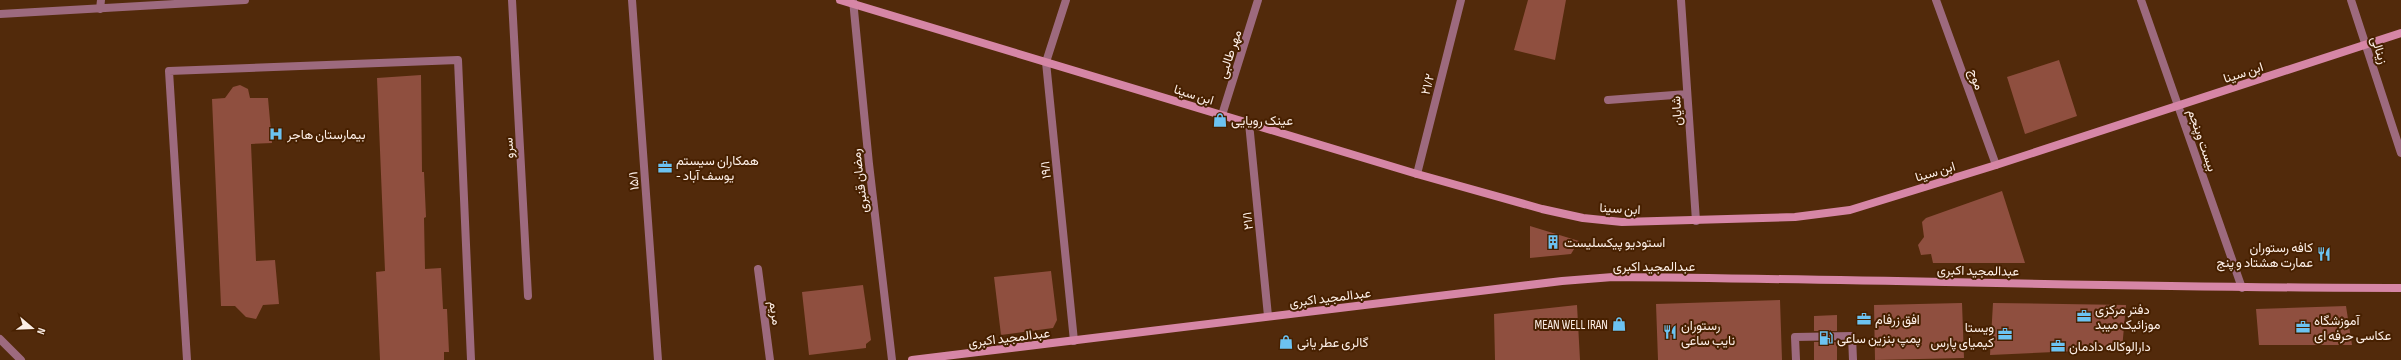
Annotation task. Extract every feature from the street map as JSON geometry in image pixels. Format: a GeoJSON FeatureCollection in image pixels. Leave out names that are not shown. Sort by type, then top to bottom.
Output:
{"type":"FeatureCollection","features":[{"type":"Feature","properties":{"kind":"street"},"geometry":{"type":"LineString","coordinates":[[0,14],[101,4],[245,0]]}},
{"type":"Feature","properties":{"kind":"street","name":"سرو"},"geometry":{"type":"LineString","coordinates":[[512,0],[528,296]]}},
{"type":"Feature","properties":{"kind":"street","name":"۱۵/۱"},"geometry":{"type":"LineString","coordinates":[[632,0],[658,360]]}},
{"type":"Feature","properties":{"kind":"street","name":"ابن سینا"},"geometry":{"type":"LineString","coordinates":[[840,0],[853,2],[1417,174],[1583,218],[1622,222],[1795,217],[1850,210],[1996,165],[2401,33]]}},
{"type":"Feature","properties":{"kind":"street","name":"۱۹/۱"},"geometry":{"type":"LineString","coordinates":[[1066,0],[1046,62],[1074,341]]}},
{"type":"Feature","properties":{"kind":"street","name":"مهر طالبی"},"geometry":{"type":"LineString","coordinates":[[1222,115],[1258,0]]}},
{"type":"Feature","properties":{"kind":"street","name":"۲۱/۲"},"geometry":{"type":"LineString","coordinates":[[1417,174],[1461,0]]}},
{"type":"Feature","properties":{"kind":"street","name":"شایان"},"geometry":{"type":"LineString","coordinates":[[1681,0],[1696,221]]}},
{"type":"Feature","properties":{"kind":"street","name":"موج"},"geometry":{"type":"LineString","coordinates":[[1936,0],[1996,165]]}},
{"type":"Feature","properties":{"kind":"street","name":"بیست وپنجم"},"geometry":{"type":"LineString","coordinates":[[2141,0],[2242,288]]}},
{"type":"Feature","properties":{"kind":"street","name":"زینالی"},"geometry":{"type":"LineString","coordinates":[[2351,0],[2401,153]]}},
{"type":"Feature","properties":{"kind":"street","name":"رمضان قنبری"},"geometry":{"type":"LineString","coordinates":[[853,2],[892,360]]}},
{"type":"Feature","properties":{"kind":"street"},"geometry":{"type":"LineString","coordinates":[[187,360],[169,71],[458,60],[471,360]]}},
{"type":"Feature","properties":{"kind":"street"},"geometry":{"type":"LineString","coordinates":[[1608,100],[1687,94]]}},
{"type":"Feature","properties":{"kind":"street","name":"۲۱/۱"},"geometry":{"type":"LineString","coordinates":[[1249,123],[1268,316]]}},
{"type":"Feature","properties":{"kind":"street","name":"مریم"},"geometry":{"type":"LineString","coordinates":[[758,269],[770,360]]}},
{"type":"Feature","properties":{"kind":"street","name":"عبدالمجید اکبری"},"geometry":{"type":"LineString","coordinates":[[912,360],[1562,281],[1613,277],[2132,284],[2242,288],[2401,288]]}},
{"type":"Feature","properties":{"kind":"street"},"geometry":{"type":"LineString","coordinates":[[1796,360],[1796,337],[1852,336],[1853,360]]}},
{"type":"Feature","properties":{"kind":"street"},"geometry":{"type":"LineString","coordinates":[[0,339],[21,360]]}},
{"type":"Feature","properties":{"kind":"building"},"geometry":{"type":"Polygon","coordinates":[[[1528,0],[1566,0],[1555,60],[1514,50],[1528,0]]]}},
{"type":"Feature","properties":{"kind":"building"},"geometry":{"type":"Polygon","coordinates":[[[2059,60],[2077,116],[2025,134],[2007,77],[2059,60]]]}},
{"type":"Feature","properties":{"kind":"building"},"geometry":{"type":"Polygon","coordinates":[[[421,75],[422,172],[424,172],[426,217],[424,218],[425,269],[441,268],[443,309],[447,309],[449,352],[444,352],[444,360],[380,360],[376,272],[385,271],[377,78],[421,75]]]}},
{"type":"Feature","properties":{"kind":"building"},"geometry":{"type":"Polygon","coordinates":[[[240,85],[248,89],[250,98],[268,98],[272,143],[251,144],[256,261],[275,260],[279,304],[263,305],[256,319],[246,317],[235,306],[221,306],[212,99],[225,98],[233,87],[240,85]]]}},
{"type":"Feature","properties":{"kind":"building"},"geometry":{"type":"Polygon","coordinates":[[[2002,191],[2025,263],[1933,263],[1931,254],[1921,255],[1918,245],[1924,237],[1922,222],[1926,218],[2002,191]]]}},
{"type":"Feature","properties":{"kind":"building","name":"استودیو پیکسلیست"},"geometry":{"type":"Polygon","coordinates":[[[1530,226],[1579,241],[1571,254],[1530,258],[1530,226]]]}},
{"type":"Feature","properties":{"kind":"building"},"geometry":{"type":"Polygon","coordinates":[[[1051,271],[1057,320],[1053,328],[1001,335],[994,277],[1051,271]]]}},
{"type":"Feature","properties":{"kind":"building"},"geometry":{"type":"Polygon","coordinates":[[[863,285],[871,340],[866,344],[866,348],[809,355],[802,292],[863,285]]]}},
{"type":"Feature","properties":{"kind":"building"},"geometry":{"type":"Polygon","coordinates":[[[1780,300],[1782,360],[1658,360],[1656,304],[1780,300]]]}},
{"type":"Feature","properties":{"kind":"building"},"geometry":{"type":"Polygon","coordinates":[[[1962,303],[1964,358],[1875,360],[1874,305],[1962,303]]]}},
{"type":"Feature","properties":{"kind":"building"},"geometry":{"type":"Polygon","coordinates":[[[1993,303],[2126,305],[2122,349],[1990,355],[1993,303]]]}},
{"type":"Feature","properties":{"kind":"building"},"geometry":{"type":"Polygon","coordinates":[[[1577,305],[1580,360],[1495,360],[1494,314],[1577,305]]]}},
{"type":"Feature","properties":{"kind":"building","name":"آموزشگاه عکاسی حرفه ای"},"geometry":{"type":"Polygon","coordinates":[[[2346,306],[2352,345],[2259,345],[2256,309],[2346,306]]]}},
{"type":"Feature","properties":{"kind":"building"},"geometry":{"type":"Polygon","coordinates":[[[1837,315],[1837,331],[1814,331],[1814,316],[1837,315]]]}},
{"type":"Feature","properties":{"kind":"building"},"geometry":{"type":"Polygon","coordinates":[[[1814,342],[1837,342],[1837,360],[1814,360],[1814,342]]]}},
{"type":"Feature","properties":{"kind":"place","name":"عینک رویایی"},"geometry":{"type":"Point","coordinates":[1220,120]}},
{"type":"Feature","properties":{"kind":"place","name":"بیمارستان هاجر"},"geometry":{"type":"Point","coordinates":[276,134]}},
{"type":"Feature","properties":{"kind":"place","name":"همکاران سیستم - یوسف آباد"},"geometry":{"type":"Point","coordinates":[665,167]}},
{"type":"Feature","properties":{"kind":"place","name":"استودیو پیکسلیست"},"geometry":{"type":"Point","coordinates":[1553,242]}},
{"type":"Feature","properties":{"kind":"place","name":"کافه رستوران عمارت هشتاد و پنج"},"geometry":{"type":"Point","coordinates":[2324,254]}},
{"type":"Feature","properties":{"kind":"place","name":"دفتر مرکزی موزائیک میبد"},"geometry":{"type":"Point","coordinates":[2084,316]}},
{"type":"Feature","properties":{"kind":"place","name":"افق زرفام"},"geometry":{"type":"Point","coordinates":[1864,319]}},
{"type":"Feature","properties":{"kind":"place","name":"MEAN WELL IRAN"},"geometry":{"type":"Point","coordinates":[1619,324]}},
{"type":"Feature","properties":{"kind":"place","name":"آموزشگاه عکاسی حرفه ای"},"geometry":{"type":"Point","coordinates":[2303,327]}},
{"type":"Feature","properties":{"kind":"place","name":"رستوران نایب ساعی"},"geometry":{"type":"Point","coordinates":[1670,332]}},
{"type":"Feature","properties":{"kind":"place","name":"ویستا کیمیای پارس"},"geometry":{"type":"Point","coordinates":[2005,334]}},
{"type":"Feature","properties":{"kind":"place","name":"پمپ بنزین ساعی"},"geometry":{"type":"Point","coordinates":[1826,338]}},
{"type":"Feature","properties":{"kind":"place","name":"گالری عطر یانی"},"geometry":{"type":"Point","coordinates":[1286,342]}},
{"type":"Feature","properties":{"kind":"place","name":"دارالوکاله دادمان"},"geometry":{"type":"Point","coordinates":[2058,346]}}]}
